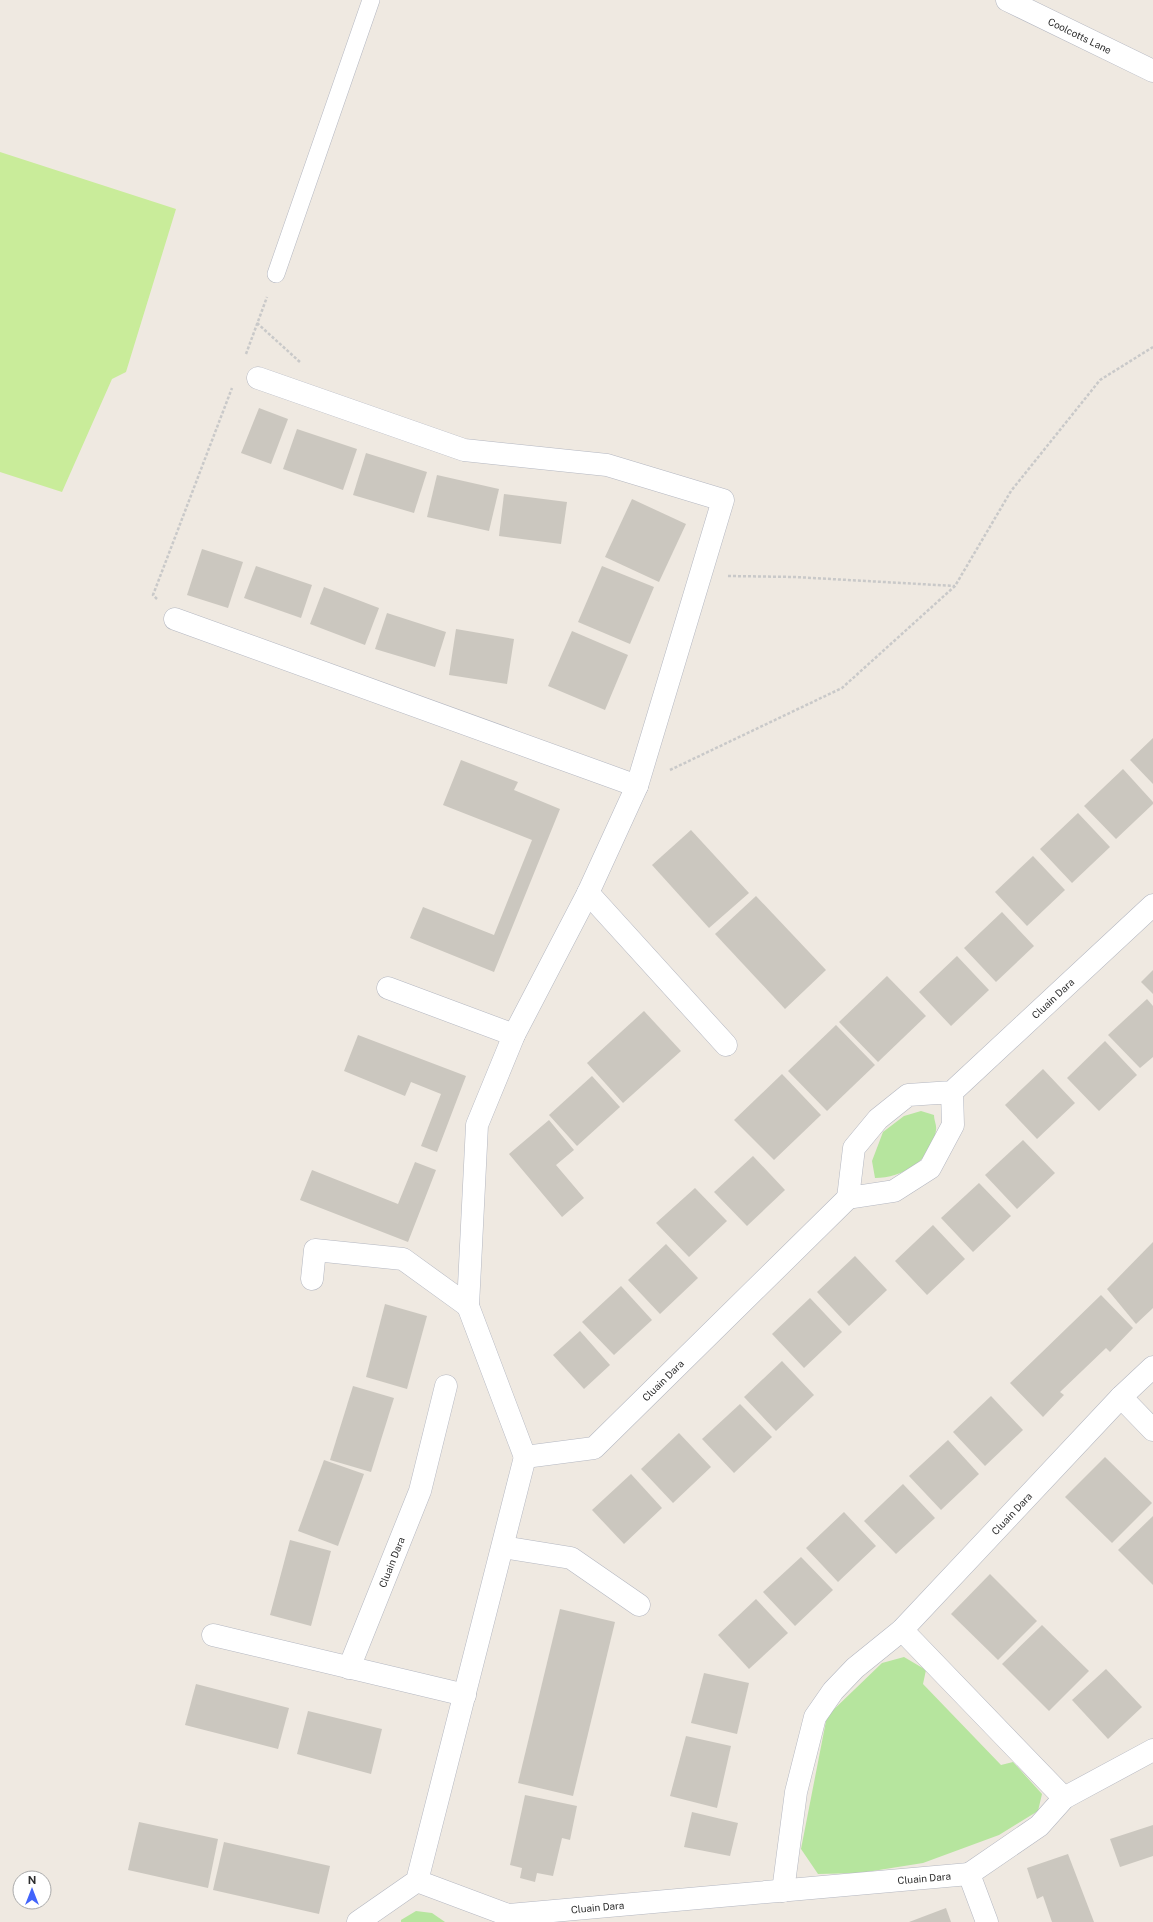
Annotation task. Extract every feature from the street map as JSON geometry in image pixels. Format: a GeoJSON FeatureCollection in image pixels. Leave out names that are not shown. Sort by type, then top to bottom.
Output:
{"type":"FeatureCollection","features":[{"type":"Feature","properties":{"kind":"street","name":"Coolcotts Lane"},"geometry":{"type":"LineString","coordinates":[[1008,0],[1153,71]]}},
{"type":"Feature","properties":{"kind":"street"},"geometry":{"type":"LineString","coordinates":[[258,378],[464,450],[607,465],[722,500],[637,786],[588,892],[514,1035],[477,1125],[468,1306],[525,1457],[417,1881],[358,1922]]}},
{"type":"Feature","properties":{"kind":"street"},"geometry":{"type":"LineString","coordinates":[[175,619],[637,786]]}},
{"type":"Feature","properties":{"kind":"street"},"geometry":{"type":"LineString","coordinates":[[588,892],[726,1045]]}},
{"type":"Feature","properties":{"kind":"street","name":"Cluain Dara"},"geometry":{"type":"LineString","coordinates":[[952,1092],[1153,905]]}},
{"type":"Feature","properties":{"kind":"street"},"geometry":{"type":"LineString","coordinates":[[388,988],[514,1035]]}},
{"type":"Feature","properties":{"kind":"street"},"geometry":{"type":"LineString","coordinates":[[952,1092],[952,1125],[930,1168],[894,1191],[848,1198],[854,1148],[878,1119],[908,1095],[952,1092]]}},
{"type":"Feature","properties":{"kind":"street","name":"Cluain Dara"},"geometry":{"type":"LineString","coordinates":[[525,1457],[594,1448],[848,1198]]}},
{"type":"Feature","properties":{"kind":"street"},"geometry":{"type":"LineString","coordinates":[[312,1279],[315,1250],[403,1259],[468,1306]]}},
{"type":"Feature","properties":{"kind":"street","name":"Cluain Dara"},"geometry":{"type":"LineString","coordinates":[[783,1891],[796,1792],[815,1717],[833,1691],[855,1668],[902,1630],[1122,1397],[1153,1368]]}},
{"type":"Feature","properties":{"kind":"street","name":"Cluain Dara"},"geometry":{"type":"LineString","coordinates":[[349,1668],[420,1490],[446,1386]]}},
{"type":"Feature","properties":{"kind":"street"},"geometry":{"type":"LineString","coordinates":[[1122,1397],[1153,1430]]}},
{"type":"Feature","properties":{"kind":"street"},"geometry":{"type":"LineString","coordinates":[[502,1547],[572,1558],[639,1605]]}},
{"type":"Feature","properties":{"kind":"street"},"geometry":{"type":"LineString","coordinates":[[902,1630],[1064,1798]]}},
{"type":"Feature","properties":{"kind":"street"},"geometry":{"type":"LineString","coordinates":[[213,1635],[465,1695]]}},
{"type":"Feature","properties":{"kind":"street","name":"Cluain Dara"},"geometry":{"type":"LineString","coordinates":[[417,1881],[508,1915],[968,1874],[1039,1826],[1064,1798],[1153,1750]]}},
{"type":"Feature","properties":{"kind":"street"},"geometry":{"type":"LineString","coordinates":[[968,1874],[987,1922]]}},
{"type":"Feature","properties":{"kind":"lane"},"geometry":{"type":"LineString","coordinates":[[276,274],[371,0]]}},
{"type":"Feature","properties":{"kind":"path"},"geometry":{"type":"LineString","coordinates":[[243,359],[276,274]]}},
{"type":"Feature","properties":{"kind":"path"},"geometry":{"type":"LineString","coordinates":[[637,786],[842,688],[955,586],[1012,491],[1100,380],[1153,347]]}},
{"type":"Feature","properties":{"kind":"path"},"geometry":{"type":"LineString","coordinates":[[175,619],[153,595],[235,382]]}},
{"type":"Feature","properties":{"kind":"path"},"geometry":{"type":"LineString","coordinates":[[700,576],[795,577],[955,586]]}},
{"type":"Feature","properties":{"kind":"green space"},"geometry":{"type":"Polygon","coordinates":[[[0,152],[176,209],[126,372],[112,379],[62,492],[0,472],[0,152]]]}},
{"type":"Feature","properties":{"kind":"green space"},"geometry":{"type":"Polygon","coordinates":[[[921,1111],[934,1115],[936,1130],[934,1141],[929,1150],[914,1165],[905,1171],[896,1175],[875,1178],[872,1161],[883,1132],[904,1116],[921,1111]]]}},
{"type":"Feature","properties":{"kind":"green space"},"geometry":{"type":"Polygon","coordinates":[[[904,1657],[926,1670],[923,1684],[1001,1765],[1013,1762],[1042,1794],[1038,1811],[999,1835],[923,1863],[860,1873],[818,1874],[801,1849],[827,1716],[882,1663],[904,1657]]]}},
{"type":"Feature","properties":{"kind":"green space"},"geometry":{"type":"Polygon","coordinates":[[[416,1911],[432,1913],[445,1922],[401,1922],[401,1920],[416,1911]]]}},
{"type":"Feature","properties":{"kind":"building"},"geometry":{"type":"Polygon","coordinates":[[[259,408],[288,419],[271,464],[241,453],[259,408]]]}},
{"type":"Feature","properties":{"kind":"building"},"geometry":{"type":"Polygon","coordinates":[[[297,429],[357,449],[343,490],[283,469],[297,429]]]}},
{"type":"Feature","properties":{"kind":"building"},"geometry":{"type":"Polygon","coordinates":[[[366,453],[427,472],[414,513],[353,495],[366,453]]]}},
{"type":"Feature","properties":{"kind":"building"},"geometry":{"type":"Polygon","coordinates":[[[437,475],[499,489],[489,531],[427,517],[437,475]]]}},
{"type":"Feature","properties":{"kind":"building"},"geometry":{"type":"Polygon","coordinates":[[[504,494],[567,502],[561,544],[499,536],[504,494]]]}},
{"type":"Feature","properties":{"kind":"building"},"geometry":{"type":"Polygon","coordinates":[[[632,499],[686,524],[659,582],[605,557],[632,499]]]}},
{"type":"Feature","properties":{"kind":"building"},"geometry":{"type":"Polygon","coordinates":[[[202,549],[243,562],[228,608],[187,595],[202,549]]]}},
{"type":"Feature","properties":{"kind":"building"},"geometry":{"type":"Polygon","coordinates":[[[256,566],[312,585],[301,618],[244,598],[256,566]]]}},
{"type":"Feature","properties":{"kind":"building"},"geometry":{"type":"Polygon","coordinates":[[[602,566],[654,587],[630,644],[578,622],[602,566]]]}},
{"type":"Feature","properties":{"kind":"building"},"geometry":{"type":"Polygon","coordinates":[[[324,587],[379,608],[365,645],[310,624],[324,587]]]}},
{"type":"Feature","properties":{"kind":"building"},"geometry":{"type":"Polygon","coordinates":[[[387,613],[446,632],[435,667],[375,649],[387,613]]]}},
{"type":"Feature","properties":{"kind":"building"},"geometry":{"type":"Polygon","coordinates":[[[456,629],[514,639],[507,684],[449,675],[456,629]]]}},
{"type":"Feature","properties":{"kind":"building"},"geometry":{"type":"Polygon","coordinates":[[[572,631],[628,655],[605,710],[548,686],[572,631]]]}},
{"type":"Feature","properties":{"kind":"building"},"geometry":{"type":"Polygon","coordinates":[[[1153,738],[1153,784],[1130,760],[1153,738]]]}},
{"type":"Feature","properties":{"kind":"building"},"geometry":{"type":"Polygon","coordinates":[[[461,760],[518,782],[514,790],[560,809],[494,972],[410,938],[423,907],[494,935],[532,840],[443,805],[461,760]]]}},
{"type":"Feature","properties":{"kind":"building"},"geometry":{"type":"Polygon","coordinates":[[[1123,769],[1153,802],[1153,804],[1116,839],[1084,806],[1123,769]]]}},
{"type":"Feature","properties":{"kind":"building"},"geometry":{"type":"Polygon","coordinates":[[[1078,813],[1110,847],[1072,883],[1040,849],[1078,813]]]}},
{"type":"Feature","properties":{"kind":"building"},"geometry":{"type":"Polygon","coordinates":[[[691,830],[749,893],[709,928],[652,865],[691,830]]]}},
{"type":"Feature","properties":{"kind":"building"},"geometry":{"type":"Polygon","coordinates":[[[1033,856],[1065,890],[1027,926],[995,892],[1033,856]]]}},
{"type":"Feature","properties":{"kind":"building"},"geometry":{"type":"Polygon","coordinates":[[[756,896],[826,970],[785,1009],[715,934],[756,896]]]}},
{"type":"Feature","properties":{"kind":"building"},"geometry":{"type":"Polygon","coordinates":[[[1002,912],[1034,946],[996,982],[964,948],[1002,912]]]}},
{"type":"Feature","properties":{"kind":"building"},"geometry":{"type":"Polygon","coordinates":[[[957,956],[989,990],[951,1026],[919,992],[957,956]]]}},
{"type":"Feature","properties":{"kind":"building"},"geometry":{"type":"Polygon","coordinates":[[[1153,970],[1153,994],[1141,982],[1153,970]]]}},
{"type":"Feature","properties":{"kind":"building"},"geometry":{"type":"Polygon","coordinates":[[[887,976],[926,1016],[878,1062],[839,1022],[887,976]]]}},
{"type":"Feature","properties":{"kind":"building"},"geometry":{"type":"Polygon","coordinates":[[[1147,999],[1153,1006],[1153,1057],[1140,1068],[1108,1035],[1147,999]]]}},
{"type":"Feature","properties":{"kind":"building"},"geometry":{"type":"Polygon","coordinates":[[[644,1011],[681,1051],[623,1103],[587,1063],[644,1011]]]}},
{"type":"Feature","properties":{"kind":"building"},"geometry":{"type":"Polygon","coordinates":[[[836,1025],[875,1065],[827,1111],[788,1071],[836,1025]]]}},
{"type":"Feature","properties":{"kind":"building"},"geometry":{"type":"Polygon","coordinates":[[[358,1035],[466,1076],[437,1152],[421,1146],[441,1094],[411,1082],[405,1096],[344,1071],[358,1035]]]}},
{"type":"Feature","properties":{"kind":"building"},"geometry":{"type":"Polygon","coordinates":[[[1105,1041],[1137,1075],[1099,1111],[1067,1078],[1105,1041]]]}},
{"type":"Feature","properties":{"kind":"building"},"geometry":{"type":"Polygon","coordinates":[[[1043,1069],[1075,1103],[1037,1139],[1005,1105],[1043,1069]]]}},
{"type":"Feature","properties":{"kind":"building"},"geometry":{"type":"Polygon","coordinates":[[[782,1074],[821,1115],[774,1160],[734,1120],[782,1074]]]}},
{"type":"Feature","properties":{"kind":"building"},"geometry":{"type":"Polygon","coordinates":[[[592,1076],[620,1107],[577,1146],[549,1115],[592,1076]]]}},
{"type":"Feature","properties":{"kind":"building"},"geometry":{"type":"Polygon","coordinates":[[[549,1120],[574,1150],[556,1165],[584,1198],[562,1217],[509,1154],[549,1120]]]}},
{"type":"Feature","properties":{"kind":"building"},"geometry":{"type":"Polygon","coordinates":[[[1023,1140],[1055,1173],[1017,1209],[985,1175],[1023,1140]]]}},
{"type":"Feature","properties":{"kind":"building"},"geometry":{"type":"Polygon","coordinates":[[[753,1156],[785,1190],[747,1226],[714,1192],[753,1156]]]}},
{"type":"Feature","properties":{"kind":"building"},"geometry":{"type":"Polygon","coordinates":[[[415,1162],[436,1170],[408,1242],[300,1200],[312,1170],[398,1204],[415,1162]]]}},
{"type":"Feature","properties":{"kind":"building"},"geometry":{"type":"Polygon","coordinates":[[[979,1183],[1011,1216],[973,1252],[941,1218],[979,1183]]]}},
{"type":"Feature","properties":{"kind":"building"},"geometry":{"type":"Polygon","coordinates":[[[695,1188],[727,1221],[689,1257],[656,1223],[695,1188]]]}},
{"type":"Feature","properties":{"kind":"building"},"geometry":{"type":"Polygon","coordinates":[[[933,1225],[965,1259],[927,1295],[895,1261],[933,1225]]]}},
{"type":"Feature","properties":{"kind":"building"},"geometry":{"type":"Polygon","coordinates":[[[1153,1242],[1153,1308],[1136,1324],[1107,1289],[1153,1242]]]}},
{"type":"Feature","properties":{"kind":"building"},"geometry":{"type":"Polygon","coordinates":[[[666,1244],[698,1278],[660,1314],[628,1280],[666,1244]]]}},
{"type":"Feature","properties":{"kind":"building"},"geometry":{"type":"Polygon","coordinates":[[[855,1256],[887,1290],[849,1326],[817,1292],[855,1256]]]}},
{"type":"Feature","properties":{"kind":"building"},"geometry":{"type":"Polygon","coordinates":[[[621,1286],[652,1320],[614,1355],[582,1322],[621,1286]]]}},
{"type":"Feature","properties":{"kind":"building"},"geometry":{"type":"Polygon","coordinates":[[[1101,1295],[1133,1328],[1110,1352],[1106,1348],[1060,1392],[1064,1395],[1043,1417],[1010,1383],[1101,1295]]]}},
{"type":"Feature","properties":{"kind":"building"},"geometry":{"type":"Polygon","coordinates":[[[810,1298],[842,1332],[804,1368],[772,1334],[810,1298]]]}},
{"type":"Feature","properties":{"kind":"building"},"geometry":{"type":"Polygon","coordinates":[[[385,1304],[427,1316],[407,1389],[366,1377],[385,1304]]]}},
{"type":"Feature","properties":{"kind":"building"},"geometry":{"type":"Polygon","coordinates":[[[580,1331],[610,1365],[584,1389],[553,1355],[580,1331]]]}},
{"type":"Feature","properties":{"kind":"building"},"geometry":{"type":"Polygon","coordinates":[[[782,1361],[814,1395],[776,1431],[744,1397],[782,1361]]]}},
{"type":"Feature","properties":{"kind":"building"},"geometry":{"type":"Polygon","coordinates":[[[353,1386],[394,1398],[371,1472],[330,1460],[353,1386]]]}},
{"type":"Feature","properties":{"kind":"building"},"geometry":{"type":"Polygon","coordinates":[[[991,1396],[1023,1430],[985,1466],[953,1432],[991,1396]]]}},
{"type":"Feature","properties":{"kind":"building"},"geometry":{"type":"Polygon","coordinates":[[[740,1404],[772,1437],[734,1473],[702,1439],[740,1404]]]}},
{"type":"Feature","properties":{"kind":"building"},"geometry":{"type":"Polygon","coordinates":[[[679,1433],[711,1467],[673,1503],[641,1469],[679,1433]]]}},
{"type":"Feature","properties":{"kind":"building"},"geometry":{"type":"Polygon","coordinates":[[[948,1440],[979,1474],[941,1510],[909,1476],[948,1440]]]}},
{"type":"Feature","properties":{"kind":"building"},"geometry":{"type":"Polygon","coordinates":[[[1105,1457],[1152,1503],[1112,1543],[1065,1497],[1105,1457]]]}},
{"type":"Feature","properties":{"kind":"building"},"geometry":{"type":"Polygon","coordinates":[[[324,1460],[364,1474],[338,1546],[298,1531],[324,1460]]]}},
{"type":"Feature","properties":{"kind":"building"},"geometry":{"type":"Polygon","coordinates":[[[631,1474],[662,1508],[624,1544],[592,1510],[631,1474]]]}},
{"type":"Feature","properties":{"kind":"building"},"geometry":{"type":"Polygon","coordinates":[[[903,1484],[935,1518],[896,1554],[864,1521],[903,1484]]]}},
{"type":"Feature","properties":{"kind":"building"},"geometry":{"type":"Polygon","coordinates":[[[844,1512],[876,1546],[838,1582],[806,1548],[844,1512]]]}},
{"type":"Feature","properties":{"kind":"building"},"geometry":{"type":"Polygon","coordinates":[[[1153,1516],[1153,1585],[1118,1550],[1153,1516]]]}},
{"type":"Feature","properties":{"kind":"building"},"geometry":{"type":"Polygon","coordinates":[[[290,1540],[331,1551],[311,1626],[270,1615],[290,1540]]]}},
{"type":"Feature","properties":{"kind":"building"},"geometry":{"type":"Polygon","coordinates":[[[801,1557],[833,1590],[795,1626],[763,1592],[801,1557]]]}},
{"type":"Feature","properties":{"kind":"building"},"geometry":{"type":"Polygon","coordinates":[[[990,1574],[1037,1621],[998,1660],[951,1614],[990,1574]]]}},
{"type":"Feature","properties":{"kind":"building"},"geometry":{"type":"Polygon","coordinates":[[[756,1599],[788,1633],[749,1669],[718,1635],[756,1599]]]}},
{"type":"Feature","properties":{"kind":"building"},"geometry":{"type":"Polygon","coordinates":[[[560,1609],[615,1622],[573,1796],[518,1783],[560,1609]]]}},
{"type":"Feature","properties":{"kind":"building"},"geometry":{"type":"Polygon","coordinates":[[[1042,1625],[1089,1671],[1049,1711],[1002,1664],[1042,1625]]]}},
{"type":"Feature","properties":{"kind":"building"},"geometry":{"type":"Polygon","coordinates":[[[1106,1669],[1142,1707],[1108,1739],[1072,1700],[1106,1669]]]}},
{"type":"Feature","properties":{"kind":"building"},"geometry":{"type":"Polygon","coordinates":[[[704,1673],[749,1683],[737,1734],[691,1723],[704,1673]]]}},
{"type":"Feature","properties":{"kind":"building"},"geometry":{"type":"Polygon","coordinates":[[[196,1684],[289,1708],[278,1749],[185,1725],[196,1684]]]}},
{"type":"Feature","properties":{"kind":"building"},"geometry":{"type":"Polygon","coordinates":[[[308,1711],[382,1729],[371,1774],[297,1754],[308,1711]]]}},
{"type":"Feature","properties":{"kind":"building"},"geometry":{"type":"Polygon","coordinates":[[[686,1736],[731,1746],[717,1808],[670,1796],[686,1736]]]}},
{"type":"Feature","properties":{"kind":"building"},"geometry":{"type":"Polygon","coordinates":[[[525,1795],[577,1806],[570,1840],[562,1838],[553,1876],[537,1873],[535,1882],[520,1878],[522,1868],[510,1865],[525,1795]]]}},
{"type":"Feature","properties":{"kind":"building"},"geometry":{"type":"Polygon","coordinates":[[[692,1812],[738,1823],[730,1856],[684,1847],[692,1812]]]}},
{"type":"Feature","properties":{"kind":"building"},"geometry":{"type":"Polygon","coordinates":[[[139,1822],[218,1839],[208,1888],[128,1870],[139,1822]]]}},
{"type":"Feature","properties":{"kind":"building"},"geometry":{"type":"Polygon","coordinates":[[[1153,1825],[1153,1856],[1120,1867],[1110,1839],[1153,1825]]]}},
{"type":"Feature","properties":{"kind":"building"},"geometry":{"type":"Polygon","coordinates":[[[224,1842],[330,1866],[319,1914],[213,1890],[224,1842]]]}},
{"type":"Feature","properties":{"kind":"building"},"geometry":{"type":"Polygon","coordinates":[[[1068,1854],[1094,1922],[1052,1922],[1043,1896],[1037,1899],[1027,1868],[1068,1854]]]}},
{"type":"Feature","properties":{"kind":"building"},"geometry":{"type":"Polygon","coordinates":[[[946,1908],[951,1922],[909,1922],[946,1908]]]}}]}
